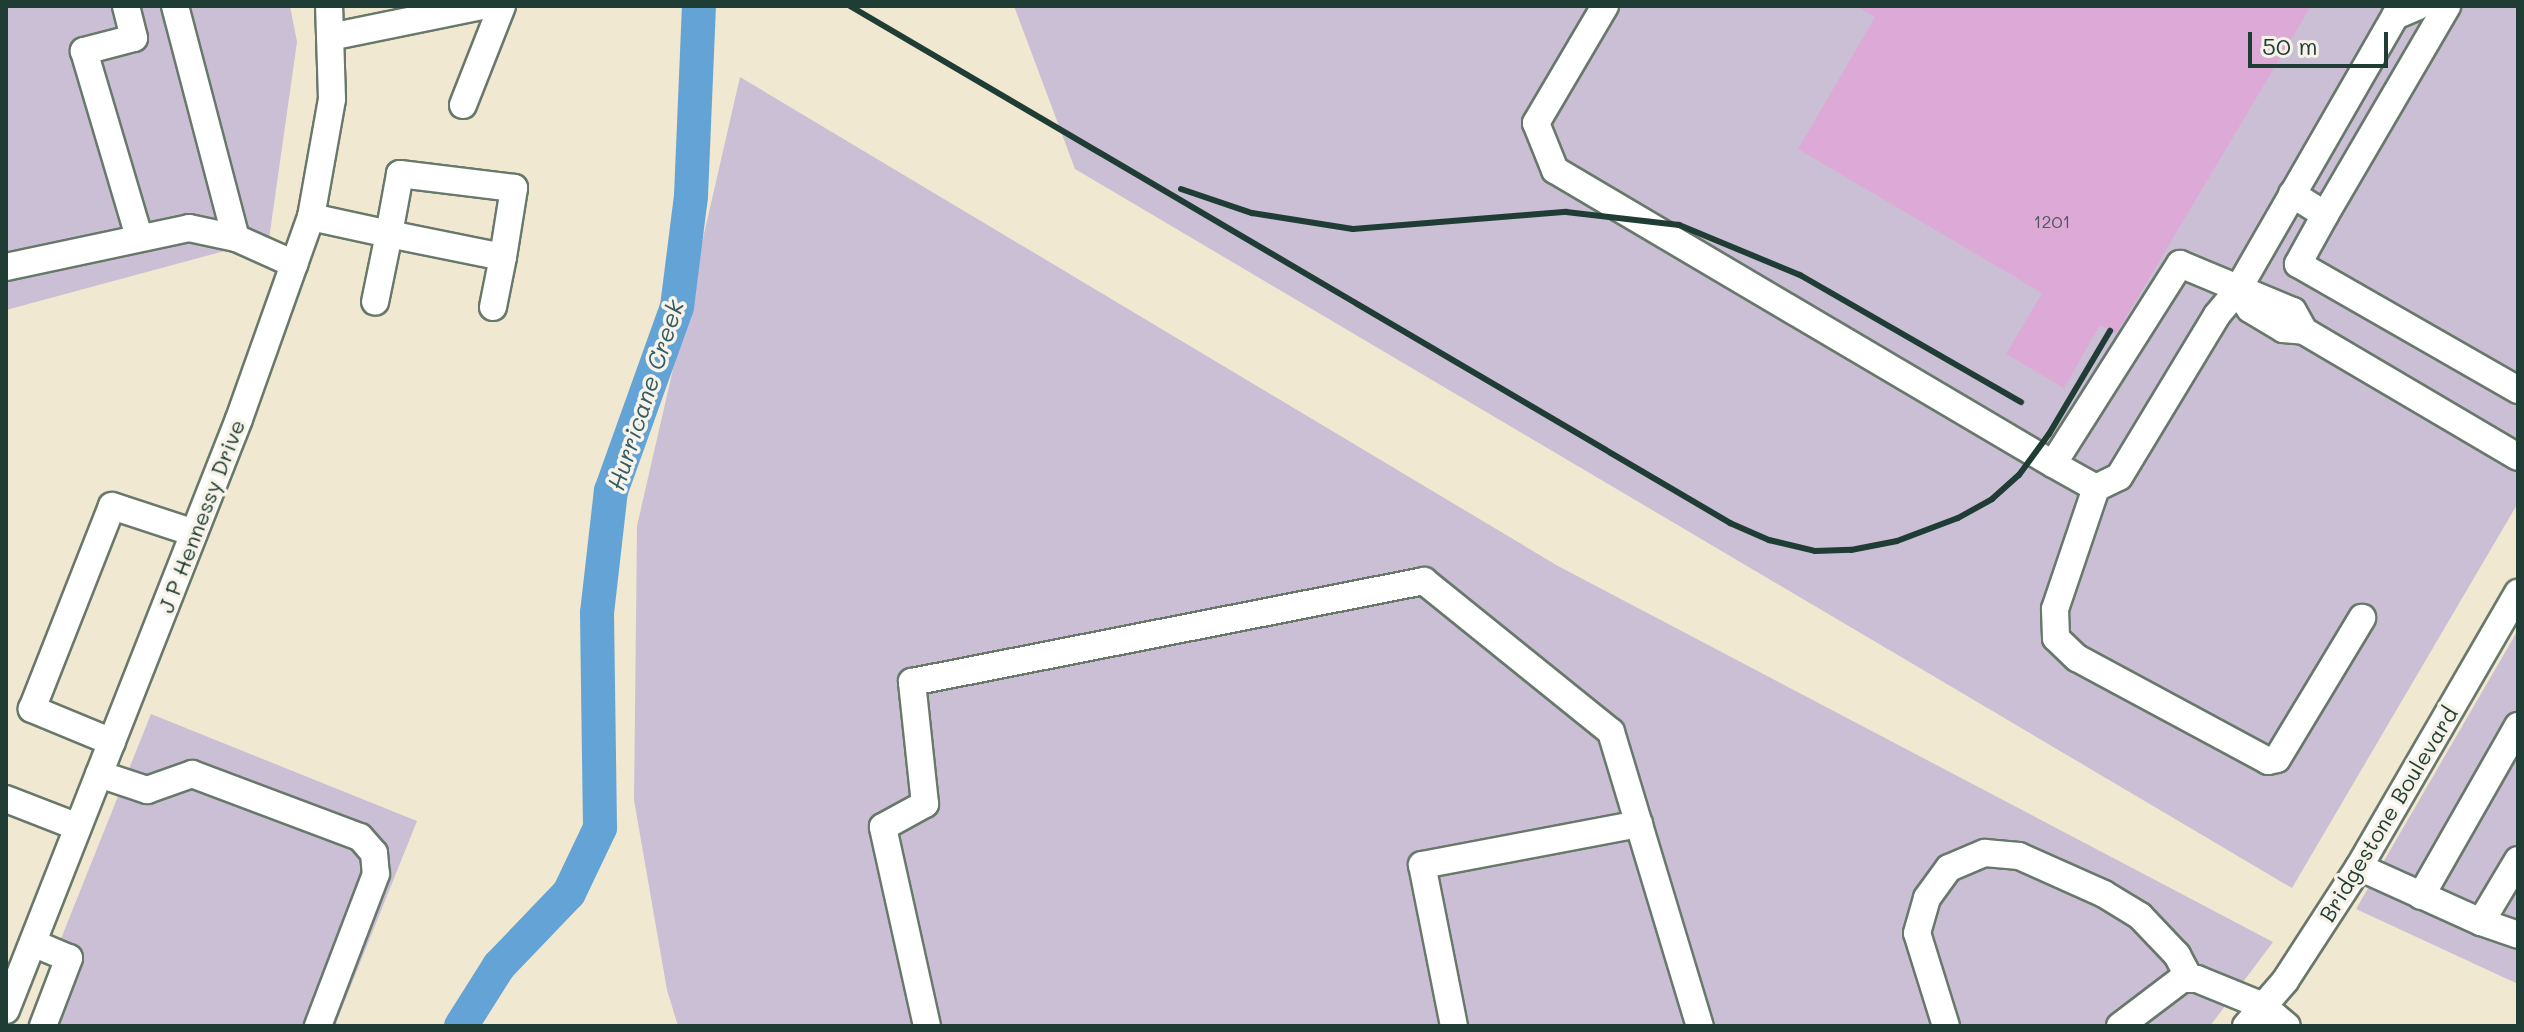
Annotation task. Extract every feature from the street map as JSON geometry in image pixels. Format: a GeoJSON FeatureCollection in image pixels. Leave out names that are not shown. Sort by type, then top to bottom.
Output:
{"type":"FeatureCollection","features":[{"type":"Feature","properties":{"kind":"street"},"geometry":{"type":"LineString","coordinates":[[126,6],[134,38],[84,51],[139,237]]}},
{"type":"Feature","properties":{"kind":"street"},"geometry":{"type":"LineString","coordinates":[[175,6],[236,238]]}},
{"type":"Feature","properties":{"kind":"street","name":"J P Hennessy Drive"},"geometry":{"type":"LineString","coordinates":[[6,1010],[194,533],[311,217],[332,99],[329,6]]}},
{"type":"Feature","properties":{"kind":"street"},"geometry":{"type":"LineString","coordinates":[[330,37],[482,6]]}},
{"type":"Feature","properties":{"kind":"street"},"geometry":{"type":"LineString","coordinates":[[463,105],[502,6]]}},
{"type":"Feature","properties":{"kind":"street"},"geometry":{"type":"LineString","coordinates":[[1605,6],[1536,123],[1555,170],[2096,488]]}},
{"type":"Feature","properties":{"kind":"street"},"geometry":{"type":"LineString","coordinates":[[2362,618],[2277,759],[2268,761],[2077,658],[2056,638],[2055,609],[2096,488],[2119,477],[2217,315],[2237,291],[2395,16],[2418,6]]}},
{"type":"Feature","properties":{"kind":"street"},"geometry":{"type":"LineString","coordinates":[[2447,6],[2298,264],[2518,390]]}},
{"type":"Feature","properties":{"kind":"street"},"geometry":{"type":"LineString","coordinates":[[2348,96],[2383,115]]}},
{"type":"Feature","properties":{"kind":"street"},"geometry":{"type":"LineString","coordinates":[[375,302],[400,174],[514,188],[493,307]]}},
{"type":"Feature","properties":{"kind":"street"},"geometry":{"type":"LineString","coordinates":[[2292,194],[2325,215]]}},
{"type":"Feature","properties":{"kind":"street"},"geometry":{"type":"LineString","coordinates":[[311,217],[503,257]]}},
{"type":"Feature","properties":{"kind":"street"},"geometry":{"type":"LineString","coordinates":[[6,267],[189,228],[236,238],[294,264]]}},
{"type":"Feature","properties":{"kind":"street"},"geometry":{"type":"LineString","coordinates":[[2053,464],[2180,264],[2237,291],[2258,293],[2293,311],[2304,331],[2518,457]]}},
{"type":"Feature","properties":{"kind":"street"},"geometry":{"type":"LineString","coordinates":[[112,742],[32,709],[112,506],[194,533]]}},
{"type":"Feature","properties":{"kind":"street"},"geometry":{"type":"LineString","coordinates":[[927,1026],[883,827],[925,804],[912,682],[1424,581],[1611,732],[1700,1026]]}},
{"type":"Feature","properties":{"kind":"street","name":"Bridgestone Boulevard"},"geometry":{"type":"LineString","coordinates":[[2246,1026],[2285,981],[2359,867],[2518,593]]}},
{"type":"Feature","properties":{"kind":"street"},"geometry":{"type":"LineString","coordinates":[[2421,896],[2518,726]]}},
{"type":"Feature","properties":{"kind":"street"},"geometry":{"type":"LineString","coordinates":[[99,774],[147,790],[192,774],[360,837],[374,853],[376,874],[318,1026]]}},
{"type":"Feature","properties":{"kind":"street"},"geometry":{"type":"LineString","coordinates":[[6,799],[78,827]]}},
{"type":"Feature","properties":{"kind":"street"},"geometry":{"type":"LineString","coordinates":[[1454,1026],[1422,865],[1639,824]]}},
{"type":"Feature","properties":{"kind":"street"},"geometry":{"type":"LineString","coordinates":[[1946,1026],[1917,933],[1927,898],[1949,868],[1985,853],[2019,856],[2104,894],[2140,916],[2177,955],[2190,979]]}},
{"type":"Feature","properties":{"kind":"street"},"geometry":{"type":"LineString","coordinates":[[2481,922],[2518,860]]}},
{"type":"Feature","properties":{"kind":"street"},"geometry":{"type":"LineString","coordinates":[[2359,867],[2481,922],[2518,935]]}},
{"type":"Feature","properties":{"kind":"street"},"geometry":{"type":"LineString","coordinates":[[33,943],[69,958],[43,1026]]}},
{"type":"Feature","properties":{"kind":"street"},"geometry":{"type":"LineString","coordinates":[[2120,1026],[2182,979],[2190,979],[2263,1006],[2287,1026]]}},
{"type":"Feature","properties":{"kind":"shaded area"},"geometry":{"type":"Polygon","coordinates":[[[6,6],[290,6],[297,42],[269,239],[6,310],[6,6]]]}},
{"type":"Feature","properties":{"kind":"shaded area"},"geometry":{"type":"Polygon","coordinates":[[[1014,6],[2518,6],[2518,503],[2292,888],[1075,169],[1014,6]]]}},
{"type":"Feature","properties":{"kind":"shaded area"},"geometry":{"type":"Polygon","coordinates":[[[740,77],[1558,566],[2273,942],[2210,1026],[678,1026],[667,990],[634,800],[637,526],[740,77]]]}},
{"type":"Feature","properties":{"kind":"shaded area"},"geometry":{"type":"Polygon","coordinates":[[[2518,630],[2518,984],[2356,909],[2518,630]]]}},
{"type":"Feature","properties":{"kind":"shaded area"},"geometry":{"type":"Polygon","coordinates":[[[151,714],[417,821],[336,1023],[342,1026],[26,1026],[151,714]]]}},
{"type":"Feature","properties":{"kind":"building"},"geometry":{"type":"Polygon","coordinates":[[[1856,6],[2311,6],[2116,334],[2100,325],[2064,388],[2006,354],[2042,293],[1798,149],[1875,17],[1856,6]]]}},
{"type":"Feature","properties":{"kind":"waterway","name":"Hurricane Creek"},"geometry":{"type":"LineString","coordinates":[[461,1026],[499,966],[569,893],[600,828],[597,613],[611,491],[677,307],[691,196],[699,6]]}},
{"type":"Feature","properties":{"kind":"railway"},"geometry":{"type":"LineString","coordinates":[[850,6],[1730,523],[1769,540],[1815,551],[1851,550],[1897,541],[1958,518],[1992,499],[2019,475],[2049,434],[2110,331]]}},
{"type":"Feature","properties":{"kind":"railway"},"geometry":{"type":"LineString","coordinates":[[1181,189],[1252,213],[1353,229],[1566,212],[1679,225],[1800,275],[2021,402]]}}]}
